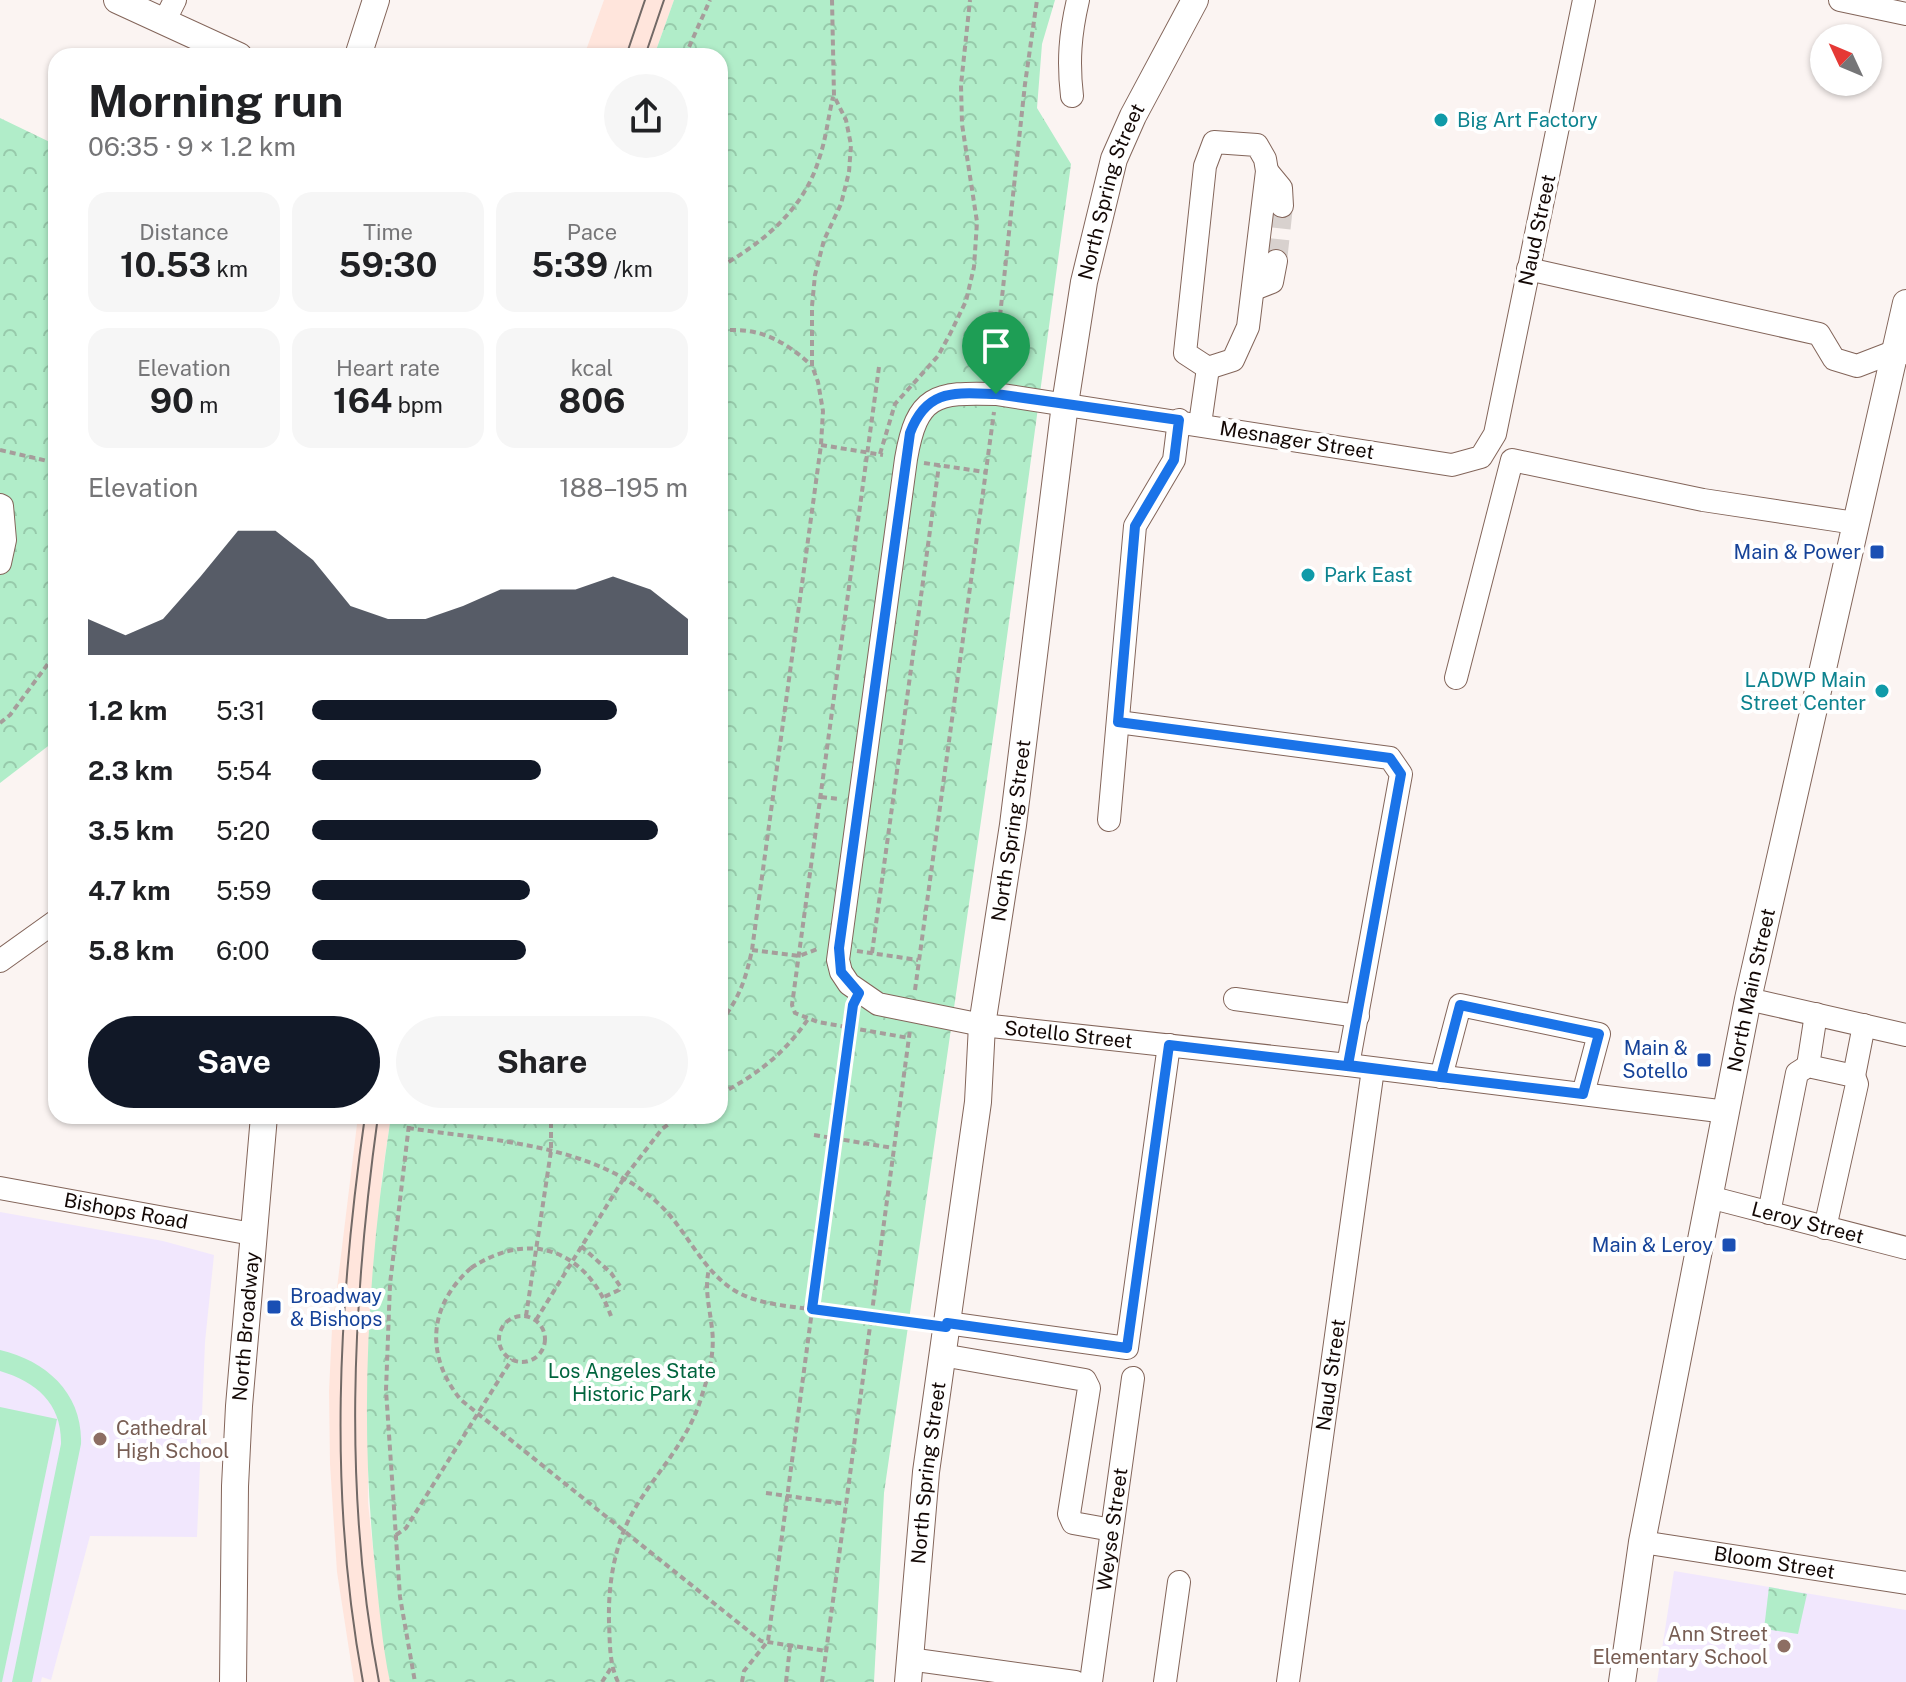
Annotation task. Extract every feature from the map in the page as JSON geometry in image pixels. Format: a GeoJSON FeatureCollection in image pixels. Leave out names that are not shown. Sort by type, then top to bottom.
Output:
{"type":"FeatureCollection","features":[{"type":"Feature","properties":{"kind":"main road"},"geometry":{"type":"LineString","coordinates":[[117,0],[170,11],[227,48]]}},
{"type":"Feature","properties":{"kind":"main road"},"geometry":{"type":"LineString","coordinates":[[361,48],[376,0]]}},
{"type":"Feature","properties":{"kind":"main road","name":"North Spring Street"},"geometry":{"type":"LineString","coordinates":[[908,1670],[926,1472],[978,1102],[982,1025],[1013,825],[1065,404],[1084,282],[1114,159],[1195,0]]}},
{"type":"Feature","properties":{"kind":"main road","name":"North Main Street"},"geometry":{"type":"LineString","coordinates":[[1622,1682],[1642,1542],[1748,999],[1855,523],[1901,352],[1906,303]]}},
{"type":"Feature","properties":{"kind":"main road","name":"North Broadway"},"geometry":{"type":"LineString","coordinates":[[233,1682],[235,1486],[252,1234],[263,1124]]}},
{"type":"Feature","properties":{"kind":"street"},"geometry":{"type":"LineString","coordinates":[[1072,96],[1068,60],[1070,32],[1078,0]]}},
{"type":"Feature","properties":{"kind":"street","name":"Naud Street"},"geometry":{"type":"LineString","coordinates":[[1481,457],[1495,434],[1584,0]]}},
{"type":"Feature","properties":{"kind":"street"},"geometry":{"type":"LineString","coordinates":[[1840,0],[1906,14]]}},
{"type":"Feature","properties":{"kind":"street"},"geometry":{"type":"LineString","coordinates":[[1214,142],[1257,145],[1265,159],[1267,171],[1248,327],[1233,360],[1208,368],[1185,353],[1205,166],[1214,142]]}},
{"type":"Feature","properties":{"kind":"street"},"geometry":{"type":"LineString","coordinates":[[1267,171],[1281,188],[1282,206]]}},
{"type":"Feature","properties":{"kind":"street"},"geometry":{"type":"LineString","coordinates":[[1254,289],[1272,282],[1276,261]]}},
{"type":"Feature","properties":{"kind":"street"},"geometry":{"type":"LineString","coordinates":[[1528,269],[1819,334],[1834,359],[1857,366],[1901,352]]}},
{"type":"Feature","properties":{"kind":"street"},"geometry":{"type":"LineString","coordinates":[[1109,820],[1135,526],[1174,460],[1208,368]]}},
{"type":"Feature","properties":{"kind":"street","name":"Mesnager Street"},"geometry":{"type":"LineString","coordinates":[[859,993],[841,972],[839,948],[910,433],[916,418],[927,405],[955,392],[996,394],[1452,465],[1481,457]]}},
{"type":"Feature","properties":{"kind":"street"},"geometry":{"type":"LineString","coordinates":[[1456,678],[1512,460],[1703,500],[1855,523]]}},
{"type":"Feature","properties":{"kind":"street"},"geometry":{"type":"LineString","coordinates":[[0,563],[5,540],[1,502]]}},
{"type":"Feature","properties":{"kind":"street"},"geometry":{"type":"LineString","coordinates":[[1118,722],[1390,758],[1401,774],[1348,1065]]}},
{"type":"Feature","properties":{"kind":"street"},"geometry":{"type":"LineString","coordinates":[[0,961],[48,927]]}},
{"type":"Feature","properties":{"kind":"street","name":"Sotello Street"},"geometry":{"type":"LineString","coordinates":[[859,993],[889,1008],[982,1025],[1348,1065],[1727,1112]]}},
{"type":"Feature","properties":{"kind":"street"},"geometry":{"type":"LineString","coordinates":[[1235,999],[1358,1016]]}},
{"type":"Feature","properties":{"kind":"street"},"geometry":{"type":"LineString","coordinates":[[1748,999],[1906,1035]]}},
{"type":"Feature","properties":{"kind":"street"},"geometry":{"type":"LineString","coordinates":[[1441,1077],[1460,1005],[1599,1034],[1583,1094]]}},
{"type":"Feature","properties":{"kind":"street"},"geometry":{"type":"LineString","coordinates":[[1769,1213],[1797,1073],[1808,1066],[1816,1014]]}},
{"type":"Feature","properties":{"kind":"street"},"geometry":{"type":"LineString","coordinates":[[1825,1228],[1864,1025]]}},
{"type":"Feature","properties":{"kind":"street"},"geometry":{"type":"LineString","coordinates":[[947,1325],[1127,1348],[1169,1045]]}},
{"type":"Feature","properties":{"kind":"street"},"geometry":{"type":"LineString","coordinates":[[1808,1066],[1855,1080]]}},
{"type":"Feature","properties":{"kind":"street","name":"Naud Street"},"geometry":{"type":"LineString","coordinates":[[1288,1682],[1373,1069]]}},
{"type":"Feature","properties":{"kind":"street","name":"Bishops Road"},"geometry":{"type":"LineString","coordinates":[[0,1188],[252,1234]]}},
{"type":"Feature","properties":{"kind":"street","name":"Leroy Street"},"geometry":{"type":"LineString","coordinates":[[1709,1197],[1906,1248]]}},
{"type":"Feature","properties":{"kind":"street"},"geometry":{"type":"LineString","coordinates":[[942,1355],[1085,1380],[1089,1388],[1069,1514],[1073,1523],[1112,1530]]}},
{"type":"Feature","properties":{"kind":"street","name":"Weyse Street"},"geometry":{"type":"LineString","coordinates":[[1091,1682],[1133,1378]]}},
{"type":"Feature","properties":{"kind":"street","name":"Bloom Street"},"geometry":{"type":"LineString","coordinates":[[1642,1542],[1906,1583]]}},
{"type":"Feature","properties":{"kind":"street"},"geometry":{"type":"LineString","coordinates":[[1165,1682],[1179,1582]]}},
{"type":"Feature","properties":{"kind":"street"},"geometry":{"type":"LineString","coordinates":[[908,1670],[1075,1682]]}},
{"type":"Feature","properties":{"kind":"path"},"geometry":{"type":"LineString","coordinates":[[689,48],[710,0]]}},
{"type":"Feature","properties":{"kind":"path"},"geometry":{"type":"LineString","coordinates":[[728,262],[750,250],[775,229],[808,186],[820,158],[834,96],[832,0]]}},
{"type":"Feature","properties":{"kind":"path"},"geometry":{"type":"LineString","coordinates":[[880,454],[895,404],[938,356],[966,301],[974,267],[977,222],[962,124],[961,85],[970,0]]}},
{"type":"Feature","properties":{"kind":"path"},"geometry":{"type":"LineString","coordinates":[[997,382],[999,361],[996,353],[1037,0]]}},
{"type":"Feature","properties":{"kind":"path"},"geometry":{"type":"LineString","coordinates":[[728,1012],[745,984],[752,950],[821,445],[823,411],[812,366],[815,275],[824,240],[841,204],[849,172],[851,145],[846,120],[834,96]]}},
{"type":"Feature","properties":{"kind":"path"},"geometry":{"type":"LineString","coordinates":[[728,330],[771,336],[785,343],[812,366]]}},
{"type":"Feature","properties":{"kind":"path"},"geometry":{"type":"LineString","coordinates":[[879,367],[792,1005],[795,1013],[808,1019],[909,1038]]}},
{"type":"Feature","properties":{"kind":"path"},"geometry":{"type":"LineString","coordinates":[[913,1000],[994,409]]}},
{"type":"Feature","properties":{"kind":"path"},"geometry":{"type":"LineString","coordinates":[[821,445],[893,457]]}},
{"type":"Feature","properties":{"kind":"path"},"geometry":{"type":"LineString","coordinates":[[0,450],[48,461]]}},
{"type":"Feature","properties":{"kind":"path"},"geometry":{"type":"LineString","coordinates":[[919,462],[985,472]]}},
{"type":"Feature","properties":{"kind":"path"},"geometry":{"type":"LineString","coordinates":[[872,953],[939,465]]}},
{"type":"Feature","properties":{"kind":"path"},"geometry":{"type":"LineString","coordinates":[[0,723],[10,715],[48,664]]}},
{"type":"Feature","properties":{"kind":"path"},"geometry":{"type":"LineString","coordinates":[[821,797],[847,801]]}},
{"type":"Feature","properties":{"kind":"path"},"geometry":{"type":"LineString","coordinates":[[752,950],[799,956],[826,946]]}},
{"type":"Feature","properties":{"kind":"path"},"geometry":{"type":"LineString","coordinates":[[851,950],[918,960]]}},
{"type":"Feature","properties":{"kind":"path"},"geometry":{"type":"LineString","coordinates":[[742,1682],[744,1671],[765,1641],[853,1005],[859,993]]}},
{"type":"Feature","properties":{"kind":"path"},"geometry":{"type":"LineString","coordinates":[[728,1090],[764,1069],[784,1051],[808,1019]]}},
{"type":"Feature","properties":{"kind":"path"},"geometry":{"type":"LineString","coordinates":[[822,1682],[910,1025]]}},
{"type":"Feature","properties":{"kind":"path"},"geometry":{"type":"LineString","coordinates":[[409,1124],[390,1284],[386,1390],[400,1597],[415,1682]]}},
{"type":"Feature","properties":{"kind":"path"},"geometry":{"type":"LineString","coordinates":[[526,1316],[551,1151],[551,1124]]}},
{"type":"Feature","properties":{"kind":"path"},"geometry":{"type":"LineString","coordinates":[[536,1320],[624,1178],[669,1124]]}},
{"type":"Feature","properties":{"kind":"path"},"geometry":{"type":"LineString","coordinates":[[408,1128],[551,1151],[588,1162],[624,1178],[641,1187],[681,1227],[709,1269],[739,1293],[769,1303],[947,1325]]}},
{"type":"Feature","properties":{"kind":"path"},"geometry":{"type":"LineString","coordinates":[[814,1135],[893,1148]]}},
{"type":"Feature","properties":{"kind":"path"},"geometry":{"type":"LineString","coordinates":[[581,1246],[611,1273],[620,1286],[619,1290],[604,1297]]}},
{"type":"Feature","properties":{"kind":"path"},"geometry":{"type":"LineString","coordinates":[[611,1316],[604,1297],[582,1268],[558,1254],[529,1248],[503,1252],[471,1268],[446,1296],[438,1319],[436,1343],[439,1364],[447,1384],[478,1415],[765,1641],[826,1651]]}},
{"type":"Feature","properties":{"kind":"path"},"geometry":{"type":"LineString","coordinates":[[618,1682],[611,1668],[608,1595],[614,1563],[635,1507],[692,1425],[702,1395],[711,1360],[713,1332],[705,1286],[709,1269]]}},
{"type":"Feature","properties":{"kind":"path"},"geometry":{"type":"LineString","coordinates":[[526,1316],[536,1320],[545,1333],[544,1348],[533,1359],[512,1359],[502,1348],[502,1328],[512,1318],[526,1316]]}},
{"type":"Feature","properties":{"kind":"path"},"geometry":{"type":"LineString","coordinates":[[396,1535],[406,1528],[512,1359]]}},
{"type":"Feature","properties":{"kind":"path"},"geometry":{"type":"LineString","coordinates":[[766,1493],[846,1504]]}},
{"type":"Feature","properties":{"kind":"path"},"geometry":{"type":"LineString","coordinates":[[786,1682],[790,1647]]}},
{"type":"Feature","properties":{"kind":"path"},"geometry":{"type":"LineString","coordinates":[[602,1682],[611,1668]]}},
{"type":"Feature","properties":{"kind":"shaded area"},"geometry":{"type":"Polygon","coordinates":[[[604,0],[674,0],[657,48],[587,48],[604,0]]]}},
{"type":"Feature","properties":{"kind":"shaded area"},"geometry":{"type":"Polygon","coordinates":[[[357,1124],[390,1124],[369,1322],[368,1503],[390,1682],[354,1682],[337,1572],[330,1464],[332,1329],[357,1124]]]}},
{"type":"Feature","properties":{"kind":"shaded area","name":"Cathedral High School"},"geometry":{"type":"Polygon","coordinates":[[[0,1212],[163,1241],[214,1255],[205,1342],[197,1537],[90,1536],[51,1680],[42,1677],[41,1682],[0,1682],[0,1212]]]}},
{"type":"Feature","properties":{"kind":"shaded area","name":"Ann Street Elementary School"},"geometry":{"type":"Polygon","coordinates":[[[1674,1571],[1906,1610],[1906,1682],[1657,1682],[1674,1571]]]}},
{"type":"Feature","properties":{"kind":"green space","name":"Los Angeles State Historic Park"},"geometry":{"type":"Polygon","coordinates":[[[674,0],[1055,0],[1042,44],[1037,108],[1071,164],[998,703],[884,1493],[874,1682],[390,1682],[370,1510],[367,1397],[372,1285],[390,1124],[728,1124],[728,48],[657,48],[674,0]]]}},
{"type":"Feature","properties":{"kind":"green space"},"geometry":{"type":"Polygon","coordinates":[[[0,118],[48,141],[48,746],[0,783],[0,118]]]}},
{"type":"Feature","properties":{"kind":"green space"},"geometry":{"type":"Polygon","coordinates":[[[0,1350],[33,1362],[59,1382],[69,1395],[80,1426],[81,1444],[32,1682],[12,1682],[61,1444],[60,1430],[52,1406],[36,1388],[0,1371],[0,1350]]]}},
{"type":"Feature","properties":{"kind":"green space"},"geometry":{"type":"Polygon","coordinates":[[[0,1407],[57,1419],[2,1682],[0,1682],[0,1407]]]}},
{"type":"Feature","properties":{"kind":"green space"},"geometry":{"type":"Polygon","coordinates":[[[1769,1587],[1807,1594],[1798,1634],[1764,1629],[1769,1587]]]}},
{"type":"Feature","properties":{"kind":"tunnel"},"geometry":{"type":"LineString","coordinates":[[1276,261],[1282,206]]}},
{"type":"Feature","properties":{"kind":"tram line"},"geometry":{"type":"LineString","coordinates":[[629,48],[645,0]]}},
{"type":"Feature","properties":{"kind":"tram line"},"geometry":{"type":"LineString","coordinates":[[648,48],[664,0]]}},
{"type":"Feature","properties":{"kind":"tram line"},"geometry":{"type":"LineString","coordinates":[[363,1682],[345,1541],[341,1399],[348,1257],[364,1124]]}},
{"type":"Feature","properties":{"kind":"tram line"},"geometry":{"type":"LineString","coordinates":[[377,1124],[362,1257],[355,1399],[360,1541],[379,1682]]}},
{"type":"Feature","properties":{"kind":"place","name":"Big Art Factory"},"geometry":{"type":"Point","coordinates":[1441,120]}},
{"type":"Feature","properties":{"kind":"place","name":"Main & Power"},"geometry":{"type":"Point","coordinates":[1877,552]}},
{"type":"Feature","properties":{"kind":"place","name":"Park East"},"geometry":{"type":"Point","coordinates":[1308,575]}},
{"type":"Feature","properties":{"kind":"place","name":"LADWP Main Street Center"},"geometry":{"type":"Point","coordinates":[1882,691]}},
{"type":"Feature","properties":{"kind":"place","name":"Main & Sotello"},"geometry":{"type":"Point","coordinates":[1704,1060]}},
{"type":"Feature","properties":{"kind":"place","name":"Main & Leroy"},"geometry":{"type":"Point","coordinates":[1729,1245]}},
{"type":"Feature","properties":{"kind":"place","name":"Broadway & Bishops"},"geometry":{"type":"Point","coordinates":[274,1307]}},
{"type":"Feature","properties":{"kind":"place","name":"Cathedral High School"},"geometry":{"type":"Point","coordinates":[100,1439]}},
{"type":"Feature","properties":{"kind":"place","name":"Ann Street Elementary School"},"geometry":{"type":"Point","coordinates":[1784,1646]}},
{"type":"Feature","properties":{"kind":"route"},"geometry":{"type":"LineString","coordinates":[[955,392],[996,394],[1179,420],[1174,460],[1135,526],[1118,722],[1390,758],[1401,774],[1348,1065],[1441,1077],[1460,1005],[1599,1034],[1583,1094],[1169,1045],[1127,1348],[947,1323],[946,1327],[812,1309],[853,1005],[859,993],[841,972],[839,948],[910,433],[916,418],[939,397],[955,392]]}}]}
